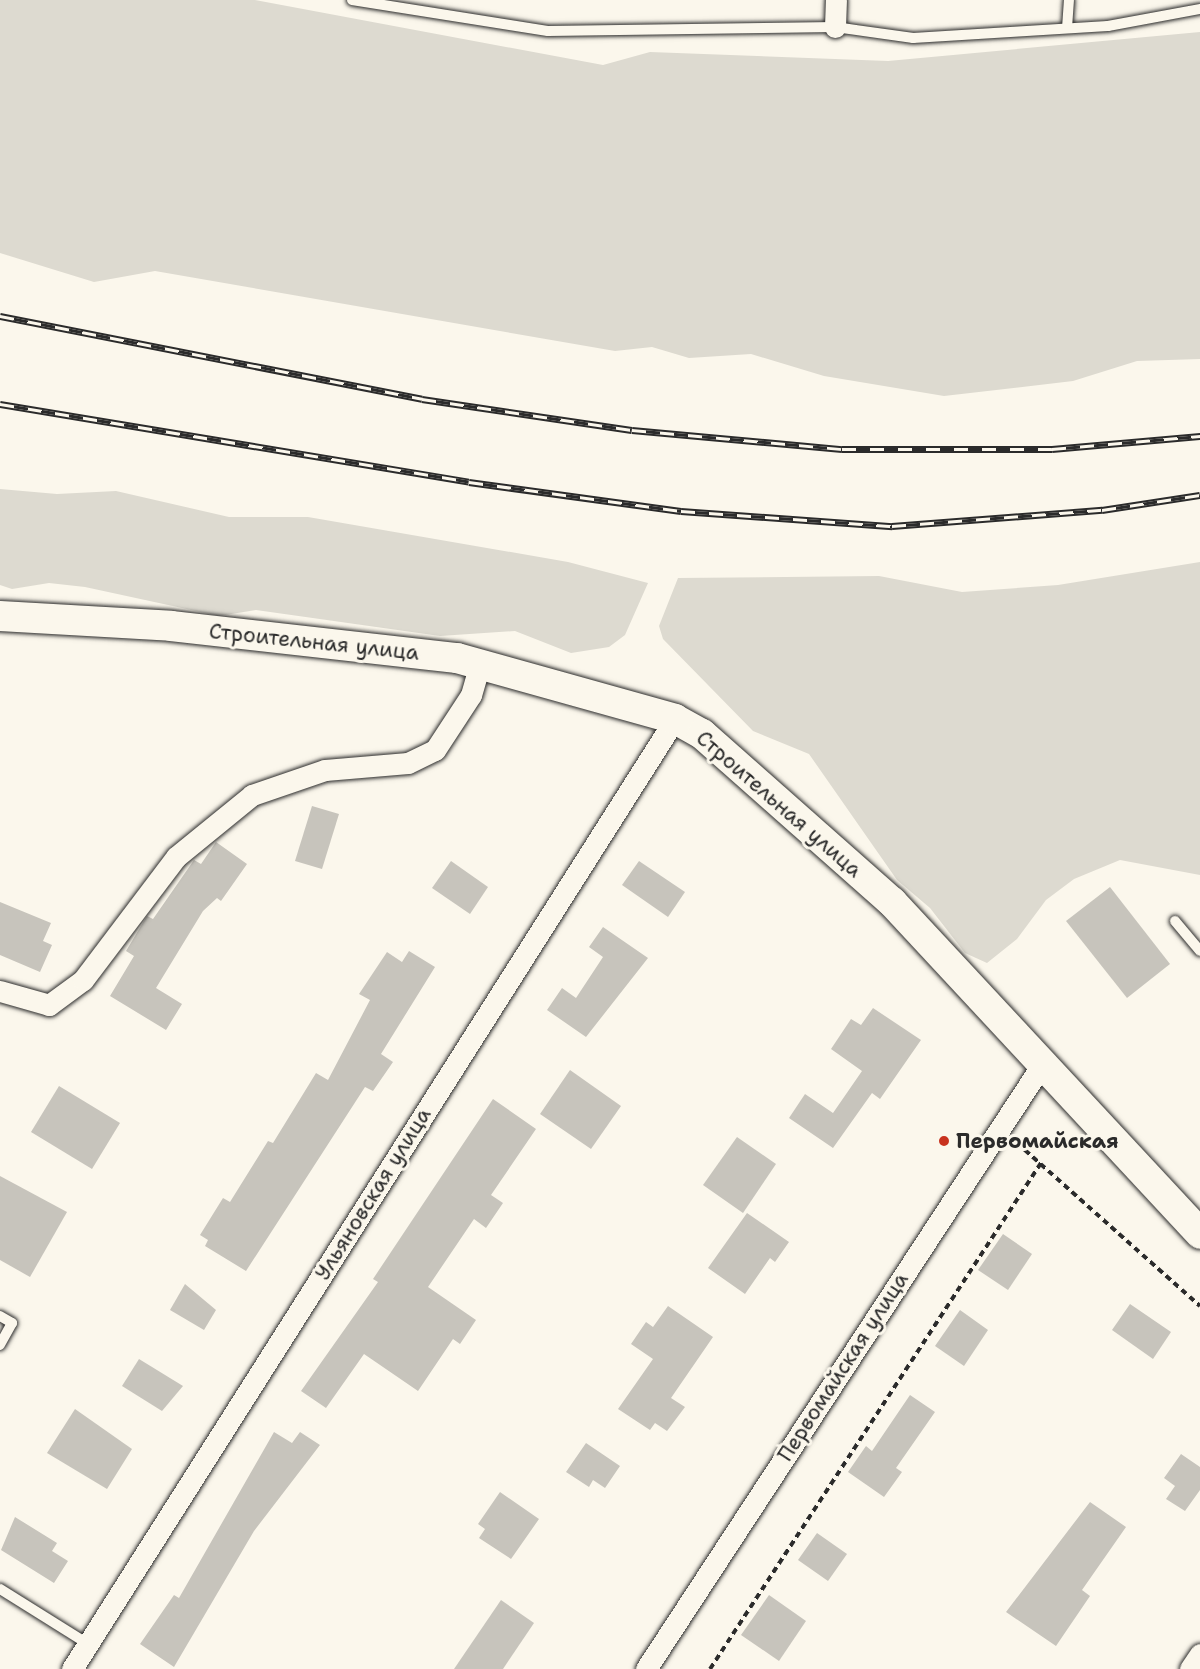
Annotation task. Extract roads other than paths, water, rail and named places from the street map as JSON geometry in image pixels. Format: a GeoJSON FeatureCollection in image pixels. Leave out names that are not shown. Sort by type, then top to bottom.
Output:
{"type":"FeatureCollection","features":[{"type":"Feature","properties":{"kind":"street"},"geometry":{"type":"LineString","coordinates":[[834,27],[836,0]]}},
{"type":"Feature","properties":{"kind":"street","name":"Строительная улица"},"geometry":{"type":"LineString","coordinates":[[0,616],[171,626],[480,664],[675,719],[702,734],[891,902],[1041,1066],[1200,1234]]}},
{"type":"Feature","properties":{"kind":"street"},"geometry":{"type":"LineString","coordinates":[[0,991],[49,1005],[83,980],[176,857],[252,795],[325,770],[408,763],[435,750],[471,695],[480,664]]}},
{"type":"Feature","properties":{"kind":"street","name":"Ульяновская улица"},"geometry":{"type":"LineString","coordinates":[[72,1669],[675,719]]}},
{"type":"Feature","properties":{"kind":"street","name":"Первомайская улица"},"geometry":{"type":"LineString","coordinates":[[645,1669],[1041,1066]]}},
{"type":"Feature","properties":{"kind":"street"},"geometry":{"type":"LineString","coordinates":[[1190,1669],[1200,1654]]}},
{"type":"Feature","properties":{"kind":"lane"},"geometry":{"type":"LineString","coordinates":[[352,0],[548,31],[834,27],[913,38],[1068,28],[1200,9]]}},
{"type":"Feature","properties":{"kind":"lane"},"geometry":{"type":"LineString","coordinates":[[1068,28],[1069,0]]}},
{"type":"Feature","properties":{"kind":"lane"},"geometry":{"type":"LineString","coordinates":[[1175,921],[1200,951]]}},
{"type":"Feature","properties":{"kind":"lane"},"geometry":{"type":"LineString","coordinates":[[0,1316],[12,1323],[0,1345]]}},
{"type":"Feature","properties":{"kind":"lane"},"geometry":{"type":"LineString","coordinates":[[0,1589],[88,1644]]}},
{"type":"Feature","properties":{"kind":"railway"},"geometry":{"type":"LineString","coordinates":[[0,316],[422,399],[632,430],[842,449],[1052,449],[1200,436]]}},
{"type":"Feature","properties":{"kind":"railway"},"geometry":{"type":"LineString","coordinates":[[0,404],[469,482],[681,511],[892,526],[1102,510],[1200,495]]}},
{"type":"Feature","properties":{"kind":"place","name":"Первомайская"},"geometry":{"type":"Point","coordinates":[944,1141]}}]}
